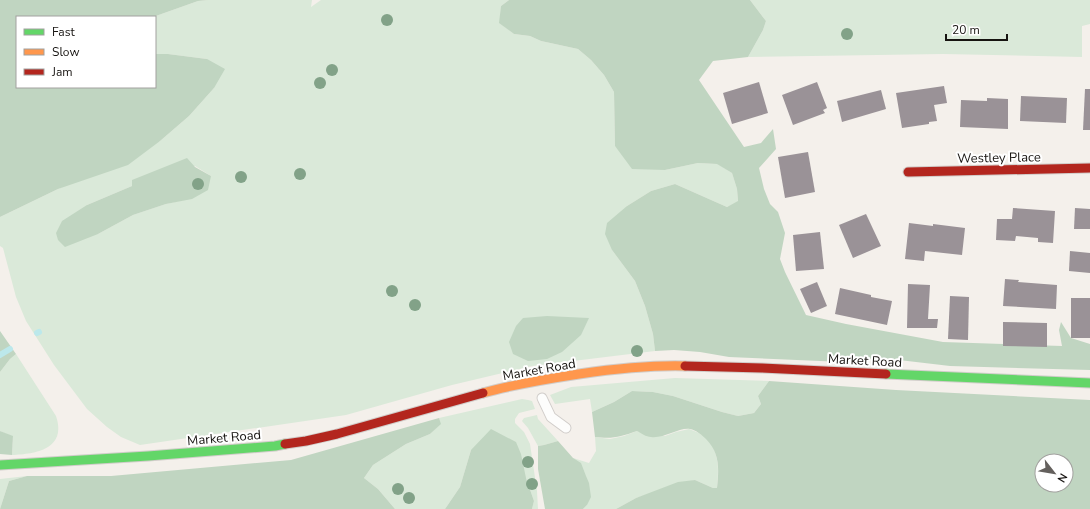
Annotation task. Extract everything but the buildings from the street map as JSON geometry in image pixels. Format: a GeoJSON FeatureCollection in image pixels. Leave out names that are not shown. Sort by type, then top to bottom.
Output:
{"type":"FeatureCollection","features":[{"type":"Feature","properties":{"kind":"street","name":"Westley Place"},"geometry":{"type":"LineString","coordinates":[[908,172],[1090,168]]}},
{"type":"Feature","properties":{"kind":"street","name":"Market Road"},"geometry":{"type":"LineString","coordinates":[[0,465],[148,456],[291,444],[337,434],[487,392],[539,380],[609,370],[673,366],[762,368],[1090,383]]}},
{"type":"Feature","properties":{"kind":"lane"},"geometry":{"type":"LineString","coordinates":[[542,398],[551,417],[566,428]]}},
{"type":"Feature","properties":{"kind":"green space"},"geometry":{"type":"Polygon","coordinates":[[[0,0],[208,0],[198,1],[156,16],[16,16],[16,88],[156,88],[156,54],[207,59],[225,69],[214,88],[189,116],[160,141],[128,165],[58,189],[0,217],[0,0]]]}},
{"type":"Feature","properties":{"kind":"green space"},"geometry":{"type":"Polygon","coordinates":[[[208,0],[312,0],[311,7],[321,0],[509,0],[501,6],[500,23],[514,34],[530,36],[541,41],[578,49],[591,60],[604,75],[614,92],[615,146],[665,170],[698,163],[718,164],[732,173],[737,189],[738,202],[727,207],[675,184],[651,191],[627,206],[612,250],[635,281],[645,306],[653,334],[655,351],[532,366],[452,385],[346,415],[140,445],[121,437],[87,409],[54,365],[26,321],[16,297],[3,248],[0,246],[0,217],[160,141],[189,116],[214,88],[207,59],[156,54],[156,16],[198,1],[208,0]],[[195,166],[132,186],[87,205],[98,234],[133,215],[166,204],[192,198],[211,176],[195,166]]]}},
{"type":"Feature","properties":{"kind":"green space"},"geometry":{"type":"Polygon","coordinates":[[[509,0],[750,0],[766,21],[763,30],[748,57],[713,61],[699,80],[744,147],[761,143],[773,129],[776,149],[759,168],[764,189],[770,204],[778,212],[785,233],[780,259],[806,315],[943,342],[1062,346],[1059,330],[1061,322],[1071,338],[1090,344],[1090,370],[950,366],[882,358],[843,362],[729,357],[700,352],[674,350],[655,351],[653,334],[645,306],[635,281],[612,250],[605,234],[607,223],[627,206],[651,191],[675,184],[727,207],[738,201],[737,189],[732,173],[717,164],[698,163],[665,170],[632,169],[615,146],[614,92],[604,75],[591,60],[578,49],[541,41],[530,36],[514,34],[499,23],[501,6],[509,0]]]}},
{"type":"Feature","properties":{"kind":"green space"},"geometry":{"type":"Polygon","coordinates":[[[750,0],[1090,0],[1090,24],[1082,26],[1082,57],[943,54],[748,57],[763,30],[766,21],[750,0]]]}},
{"type":"Feature","properties":{"kind":"green space"},"geometry":{"type":"Polygon","coordinates":[[[187,158],[195,167],[211,176],[208,190],[192,199],[166,204],[133,215],[98,234],[65,247],[58,240],[56,233],[62,221],[87,205],[132,186],[132,180],[187,158]]]}},
{"type":"Feature","properties":{"kind":"green space"},"geometry":{"type":"Polygon","coordinates":[[[547,316],[589,318],[581,335],[562,352],[547,359],[528,361],[513,354],[509,342],[516,326],[523,318],[547,316]]]}},
{"type":"Feature","properties":{"kind":"green space"},"geometry":{"type":"Polygon","coordinates":[[[0,331],[16,354],[0,372],[0,331]]]}},
{"type":"Feature","properties":{"kind":"green space"},"geometry":{"type":"Polygon","coordinates":[[[16,354],[56,416],[58,427],[57,436],[53,443],[47,448],[31,453],[12,455],[13,437],[0,431],[0,372],[16,354]]]}},
{"type":"Feature","properties":{"kind":"green space"},"geometry":{"type":"Polygon","coordinates":[[[675,378],[769,381],[758,396],[761,404],[754,413],[738,416],[673,396],[653,392],[632,391],[614,402],[592,412],[590,399],[555,404],[550,395],[571,387],[675,378]]]}},
{"type":"Feature","properties":{"kind":"green space"},"geometry":{"type":"Polygon","coordinates":[[[769,381],[896,390],[1090,400],[1090,509],[616,509],[636,498],[678,482],[695,480],[713,488],[717,488],[718,462],[711,444],[701,434],[690,429],[656,437],[649,437],[637,431],[616,437],[595,437],[592,412],[614,402],[632,391],[653,392],[673,396],[738,416],[754,413],[761,404],[758,396],[769,381]]]}},
{"type":"Feature","properties":{"kind":"green space"},"geometry":{"type":"Polygon","coordinates":[[[522,399],[532,401],[535,409],[519,413],[515,419],[515,423],[524,432],[530,444],[537,491],[538,509],[532,509],[534,501],[526,478],[471,450],[460,487],[445,509],[395,509],[378,489],[364,478],[373,465],[406,444],[430,434],[440,424],[439,418],[522,399]]]}},
{"type":"Feature","properties":{"kind":"green space"},"geometry":{"type":"Polygon","coordinates":[[[537,415],[538,419],[558,441],[538,446],[528,428],[522,421],[524,418],[537,415]]]}},
{"type":"Feature","properties":{"kind":"green space"},"geometry":{"type":"Polygon","coordinates":[[[439,418],[441,424],[430,434],[406,444],[373,465],[364,478],[378,489],[395,509],[0,509],[9,481],[27,476],[111,476],[291,460],[439,418]]]}},
{"type":"Feature","properties":{"kind":"green space"},"geometry":{"type":"Polygon","coordinates":[[[491,429],[516,442],[521,454],[526,478],[534,501],[532,509],[445,509],[460,487],[471,450],[491,429]]]}},
{"type":"Feature","properties":{"kind":"green space"},"geometry":{"type":"Polygon","coordinates":[[[689,429],[700,433],[712,445],[717,458],[718,466],[717,488],[713,488],[695,480],[636,498],[616,509],[583,509],[587,505],[573,458],[589,463],[596,451],[595,437],[610,439],[637,431],[665,436],[689,429]]]}},
{"type":"Feature","properties":{"kind":"green space"},"geometry":{"type":"Polygon","coordinates":[[[0,431],[13,436],[12,455],[0,454],[0,431]]]}},
{"type":"Feature","properties":{"kind":"green space"},"geometry":{"type":"Polygon","coordinates":[[[558,441],[573,458],[581,463],[589,483],[591,497],[583,509],[545,509],[538,469],[538,446],[558,441]]]}},
{"type":"Feature","properties":{"kind":"green space"},"geometry":{"type":"Polygon","coordinates":[[[27,476],[9,481],[0,509],[0,479],[27,476]]]}},
{"type":"Feature","properties":{"kind":"waterway"},"geometry":{"type":"LineString","coordinates":[[0,355],[10,349]]}},
{"type":"Feature","properties":{"kind":"traffic: fast"},"geometry":{"type":"LineString","coordinates":[[886,374],[1090,383]]}},
{"type":"Feature","properties":{"kind":"traffic: fast"},"geometry":{"type":"LineString","coordinates":[[0,465],[148,456],[285,444]]}},
{"type":"Feature","properties":{"kind":"traffic: slow"},"geometry":{"type":"LineString","coordinates":[[483,393],[530,382],[592,372],[645,367],[685,366]]}},
{"type":"Feature","properties":{"kind":"traffic: jam"},"geometry":{"type":"LineString","coordinates":[[908,172],[1090,168]]}},
{"type":"Feature","properties":{"kind":"traffic: jam"},"geometry":{"type":"LineString","coordinates":[[685,366],[886,374]]}},
{"type":"Feature","properties":{"kind":"traffic: jam"},"geometry":{"type":"LineString","coordinates":[[285,444],[337,434],[483,393]]}}]}
